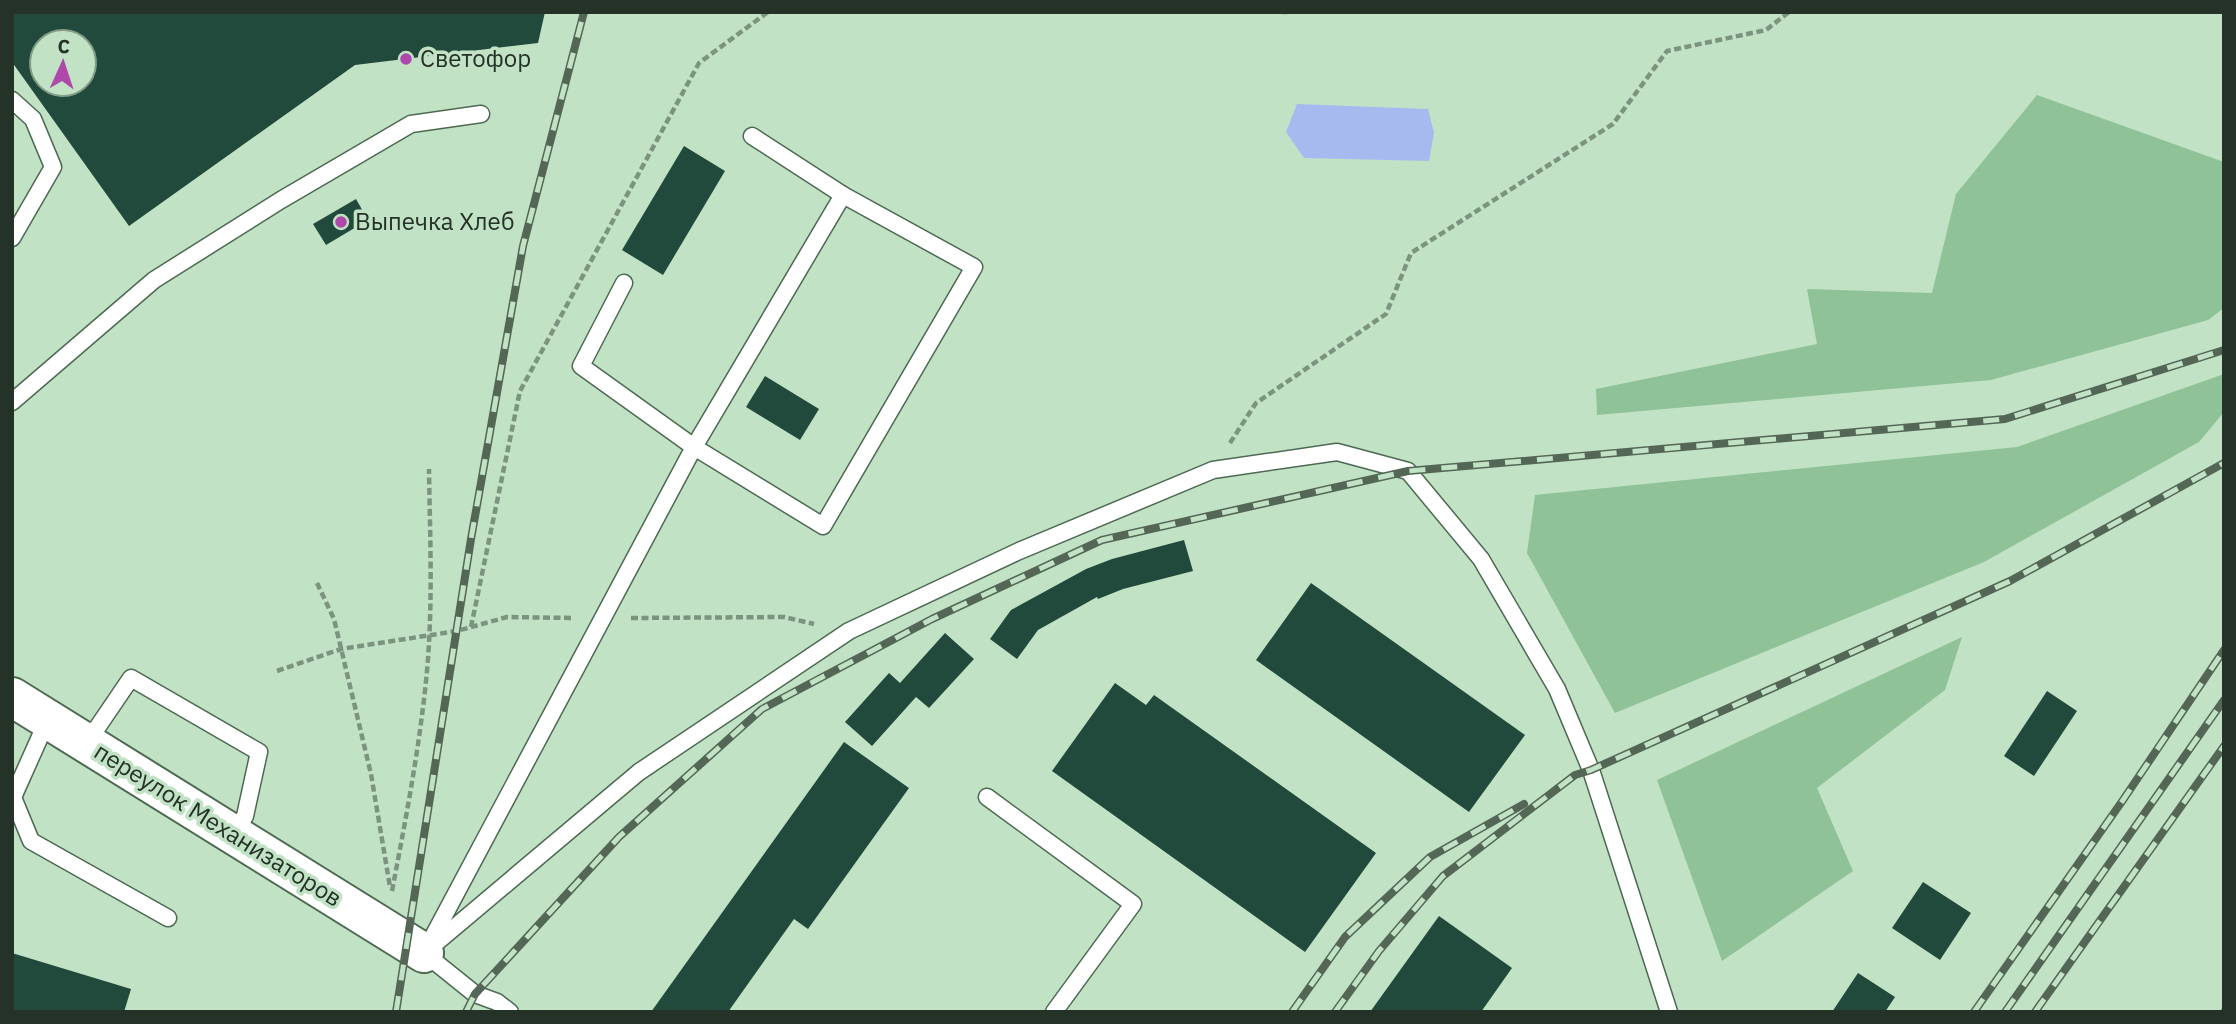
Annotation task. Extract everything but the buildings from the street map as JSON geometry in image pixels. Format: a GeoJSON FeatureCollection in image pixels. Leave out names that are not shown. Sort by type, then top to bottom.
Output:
{"type":"FeatureCollection","features":[{"type":"Feature","properties":{"kind":"street","name":"переулок Механизаторов"},"geometry":{"type":"LineString","coordinates":[[12,697],[424,953]]}},
{"type":"Feature","properties":{"kind":"lane"},"geometry":{"type":"LineString","coordinates":[[12,100],[33,119],[52,167],[12,238]]}},
{"type":"Feature","properties":{"kind":"lane"},"geometry":{"type":"LineString","coordinates":[[12,402],[155,280],[281,200],[411,124],[481,114]]}},
{"type":"Feature","properties":{"kind":"lane"},"geometry":{"type":"LineString","coordinates":[[624,283],[581,366],[694,447],[823,526],[974,267],[843,195],[752,136]]}},
{"type":"Feature","properties":{"kind":"lane"},"geometry":{"type":"LineString","coordinates":[[424,953],[694,447],[843,195]]}},
{"type":"Feature","properties":{"kind":"lane"},"geometry":{"type":"LineString","coordinates":[[424,953],[639,772],[849,631],[1019,551],[1213,470],[1337,452],[1408,471],[1481,559],[1557,689],[1591,770],[1669,1012]]}},
{"type":"Feature","properties":{"kind":"lane"},"geometry":{"type":"LineString","coordinates":[[80,739],[97,728],[131,678],[259,752],[245,816],[234,834]]}},
{"type":"Feature","properties":{"kind":"lane"},"geometry":{"type":"LineString","coordinates":[[48,719],[13,795],[31,841],[168,918]]}},
{"type":"Feature","properties":{"kind":"lane"},"geometry":{"type":"LineString","coordinates":[[987,797],[1133,904],[1054,1012]]}},
{"type":"Feature","properties":{"kind":"lane"},"geometry":{"type":"LineString","coordinates":[[424,953],[475,994],[496,1002],[510,1012]]}},
{"type":"Feature","properties":{"kind":"path"},"geometry":{"type":"LineString","coordinates":[[1282,12],[1288,12]]}},
{"type":"Feature","properties":{"kind":"path"},"geometry":{"type":"LineString","coordinates":[[1213,470],[1256,403],[1386,313],[1410,253],[1613,124],[1667,51],[1766,30],[1789,12]]}},
{"type":"Feature","properties":{"kind":"path"},"geometry":{"type":"LineString","coordinates":[[317,583],[334,619],[371,774],[391,894],[413,777],[427,669],[431,573],[429,469]]}},
{"type":"Feature","properties":{"kind":"path"},"geometry":{"type":"LineString","coordinates":[[277,671],[341,649],[457,631],[507,617],[784,617],[849,631]]}},
{"type":"Feature","properties":{"kind":"green space"},"geometry":{"type":"Polygon","coordinates":[[[2037,95],[2224,162],[2224,308],[2208,320],[1991,380],[1597,415],[1596,389],[1817,344],[1807,289],[1932,293],[1956,194],[2037,95]]]}},
{"type":"Feature","properties":{"kind":"green space"},"geometry":{"type":"Polygon","coordinates":[[[2224,374],[2224,412],[2199,442],[1984,562],[1615,713],[1527,553],[1535,495],[2017,447],[2224,374]]]}},
{"type":"Feature","properties":{"kind":"green space"},"geometry":{"type":"Polygon","coordinates":[[[1962,637],[1945,690],[1817,788],[1853,871],[1722,961],[1657,780],[1962,637]]]}},
{"type":"Feature","properties":{"kind":"water"},"geometry":{"type":"Polygon","coordinates":[[[1297,104],[1428,109],[1434,133],[1429,161],[1304,158],[1286,132],[1297,104]]]}},
{"type":"Feature","properties":{"kind":"railway"},"geometry":{"type":"LineString","coordinates":[[396,1012],[471,539],[523,246],[584,12]]}},
{"type":"Feature","properties":{"kind":"railway"},"geometry":{"type":"LineString","coordinates":[[466,1012],[475,994],[619,837],[762,709],[932,619],[1102,540],[1408,471],[2005,419],[2224,350]]}},
{"type":"Feature","properties":{"kind":"railway"},"geometry":{"type":"LineString","coordinates":[[1335,1012],[1379,951],[1443,876],[1575,775],[2010,581],[2224,463]]}},
{"type":"Feature","properties":{"kind":"railway"},"geometry":{"type":"LineString","coordinates":[[1974,1012],[2123,800],[2224,650]]}},
{"type":"Feature","properties":{"kind":"railway"},"geometry":{"type":"LineString","coordinates":[[2005,1012],[2224,700]]}},
{"type":"Feature","properties":{"kind":"railway"},"geometry":{"type":"LineString","coordinates":[[2035,1012],[2224,746]]}},
{"type":"Feature","properties":{"kind":"railway"},"geometry":{"type":"LineString","coordinates":[[1292,1012],[1345,937],[1430,857],[1524,804]]}},
{"type":"Feature","properties":{"kind":"place","name":"Светофор"},"geometry":{"type":"Point","coordinates":[406,59]}},
{"type":"Feature","properties":{"kind":"place","name":"Выпечка Хлеб"},"geometry":{"type":"Point","coordinates":[341,222]}}]}
